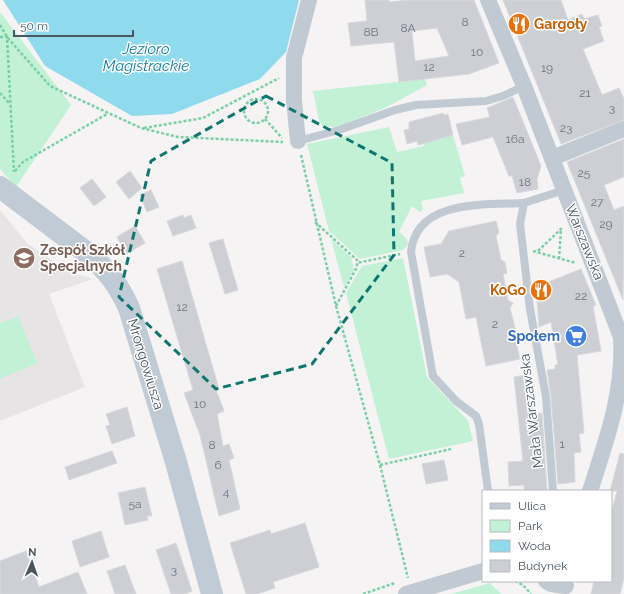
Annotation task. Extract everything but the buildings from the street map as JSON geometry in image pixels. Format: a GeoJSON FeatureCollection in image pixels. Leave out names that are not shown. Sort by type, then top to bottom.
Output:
{"type":"FeatureCollection","features":[{"type":"Feature","properties":{"kind":"street"},"geometry":{"type":"LineString","coordinates":[[298,141],[294,100],[294,58],[308,0]]}},
{"type":"Feature","properties":{"kind":"street","name":"Warszawska"},"geometry":{"type":"LineString","coordinates":[[488,0],[524,86],[621,337],[624,359],[620,410],[590,490]]}},
{"type":"Feature","properties":{"kind":"street"},"geometry":{"type":"LineString","coordinates":[[552,158],[624,129]]}},
{"type":"Feature","properties":{"kind":"street","name":"Mrongowiusza"},"geometry":{"type":"LineString","coordinates":[[0,187],[90,255],[102,266],[121,290],[129,308],[176,462],[212,594]]}},
{"type":"Feature","properties":{"kind":"street"},"geometry":{"type":"LineString","coordinates":[[406,594],[482,571]]}},
{"type":"Feature","properties":{"kind":"street"},"geometry":{"type":"LineString","coordinates":[[548,582],[565,586]]}},
{"type":"Feature","properties":{"kind":"lane"},"geometry":{"type":"LineString","coordinates":[[298,141],[339,130],[396,110],[416,105],[486,101],[503,96],[524,86]]}},
{"type":"Feature","properties":{"kind":"lane"},"geometry":{"type":"LineString","coordinates":[[488,490],[479,424],[476,416],[456,401],[433,376],[411,252],[412,243],[421,226],[436,214],[463,207],[491,203],[524,204],[564,190]]}},
{"type":"Feature","properties":{"kind":"lane","name":"Mała Warszawska"},"geometry":{"type":"LineString","coordinates":[[524,204],[520,224],[530,309],[546,396],[553,490]]}},
{"type":"Feature","properties":{"kind":"path"},"geometry":{"type":"LineString","coordinates":[[0,24],[7,38],[50,86],[107,114],[141,128],[178,137],[286,143],[265,119]]}},
{"type":"Feature","properties":{"kind":"path"},"geometry":{"type":"LineString","coordinates":[[0,36],[7,38]]}},
{"type":"Feature","properties":{"kind":"path"},"geometry":{"type":"LineString","coordinates":[[7,38],[14,172],[23,162],[107,114]]}},
{"type":"Feature","properties":{"kind":"path"},"geometry":{"type":"LineString","coordinates":[[141,128],[203,118],[285,75],[294,58]]}},
{"type":"Feature","properties":{"kind":"path"},"geometry":{"type":"LineString","coordinates":[[0,93],[10,103]]}},
{"type":"Feature","properties":{"kind":"path"},"geometry":{"type":"LineString","coordinates":[[244,96],[248,102]]}},
{"type":"Feature","properties":{"kind":"path"},"geometry":{"type":"LineString","coordinates":[[256,99],[263,101],[267,108],[265,119],[258,123],[247,119],[244,112],[248,102],[256,99]]}},
{"type":"Feature","properties":{"kind":"path"},"geometry":{"type":"LineString","coordinates":[[298,141],[315,222],[336,306],[380,466],[406,572]]}},
{"type":"Feature","properties":{"kind":"path"},"geometry":{"type":"LineString","coordinates":[[315,222],[356,260],[357,263],[357,267],[336,306]]}},
{"type":"Feature","properties":{"kind":"path"},"geometry":{"type":"LineString","coordinates":[[538,251],[561,228],[567,226]]}},
{"type":"Feature","properties":{"kind":"path"},"geometry":{"type":"LineString","coordinates":[[559,259],[561,228]]}},
{"type":"Feature","properties":{"kind":"path"},"geometry":{"type":"LineString","coordinates":[[529,251],[538,251],[559,259],[582,264]]}},
{"type":"Feature","properties":{"kind":"path"},"geometry":{"type":"LineString","coordinates":[[357,263],[411,252]]}},
{"type":"Feature","properties":{"kind":"path"},"geometry":{"type":"LineString","coordinates":[[380,466],[451,449]]}},
{"type":"Feature","properties":{"kind":"path"},"geometry":{"type":"LineString","coordinates":[[517,582],[523,585],[531,594]]}},
{"type":"Feature","properties":{"kind":"highlighted area"},"geometry":{"type":"Polygon","coordinates":[[[266,96],[392,163],[394,255],[312,364],[216,389],[119,297],[151,161],[266,96]]]}},
{"type":"Feature","properties":{"kind":"shaded area"},"geometry":{"type":"Polygon","coordinates":[[[0,210],[28,244],[69,272],[93,279],[49,294],[85,387],[0,421],[0,210]]]}},
{"type":"Feature","properties":{"kind":"green space"},"geometry":{"type":"Polygon","coordinates":[[[0,12],[71,105],[16,187],[0,169],[0,12]]]}},
{"type":"Feature","properties":{"kind":"green space"},"geometry":{"type":"Polygon","coordinates":[[[425,79],[427,85],[387,107],[345,124],[335,127],[322,126],[319,120],[313,91],[425,79]]]}},
{"type":"Feature","properties":{"kind":"green space"},"geometry":{"type":"Polygon","coordinates":[[[389,127],[397,152],[424,146],[424,143],[453,135],[465,176],[460,178],[464,193],[421,201],[423,210],[420,212],[412,206],[399,232],[407,239],[408,244],[403,250],[360,259],[329,231],[307,144],[389,127]]]}},
{"type":"Feature","properties":{"kind":"green space"},"geometry":{"type":"Polygon","coordinates":[[[331,239],[351,257],[354,270],[344,287],[331,239]]]}},
{"type":"Feature","properties":{"kind":"green space"},"geometry":{"type":"Polygon","coordinates":[[[403,258],[427,377],[468,421],[473,441],[389,459],[346,293],[362,266],[403,258]]]}},
{"type":"Feature","properties":{"kind":"green space"},"geometry":{"type":"Polygon","coordinates":[[[18,316],[37,363],[0,379],[0,323],[18,316]]]}},
{"type":"Feature","properties":{"kind":"green space"},"geometry":{"type":"Polygon","coordinates":[[[490,583],[501,594],[451,594],[490,583]]]}},
{"type":"Feature","properties":{"kind":"water","name":"Jezioro Magistrackie"},"geometry":{"type":"Polygon","coordinates":[[[3,0],[299,0],[286,52],[260,79],[172,114],[132,116],[45,66],[3,0]]]}},
{"type":"Feature","properties":{"kind":"place","name":"Gargoły"},"geometry":{"type":"Point","coordinates":[519,24]}},
{"type":"Feature","properties":{"kind":"place","name":"Zespół Szkół Specjalnych"},"geometry":{"type":"Point","coordinates":[24,258]}},
{"type":"Feature","properties":{"kind":"place","name":"KoGo"},"geometry":{"type":"Point","coordinates":[541,290]}},
{"type":"Feature","properties":{"kind":"place","name":"Społem"},"geometry":{"type":"Point","coordinates":[576,336]}}]}
